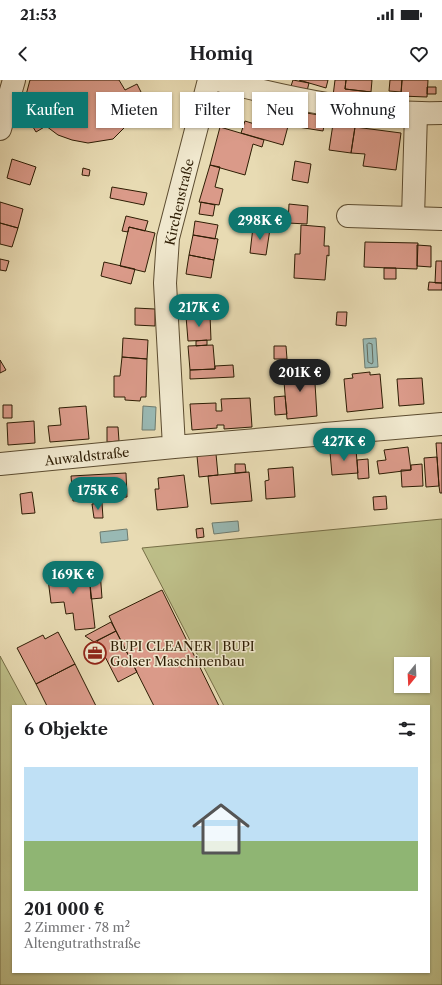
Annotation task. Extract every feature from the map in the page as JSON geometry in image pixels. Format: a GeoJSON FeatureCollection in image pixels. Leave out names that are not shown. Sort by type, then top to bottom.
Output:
{"type":"FeatureCollection","features":[{"type":"Feature","properties":{"kind":"street"},"geometry":{"type":"LineString","coordinates":[[0,128],[14,80]]}},
{"type":"Feature","properties":{"kind":"street","name":"Kirchenstraße"},"geometry":{"type":"LineString","coordinates":[[174,447],[165,283],[168,238],[209,80]]}},
{"type":"Feature","properties":{"kind":"street"},"geometry":{"type":"LineString","coordinates":[[218,80],[273,94],[336,106],[416,113],[442,112]]}},
{"type":"Feature","properties":{"kind":"street"},"geometry":{"type":"LineString","coordinates":[[413,218],[416,113]]}},
{"type":"Feature","properties":{"kind":"street"},"geometry":{"type":"LineString","coordinates":[[348,216],[442,219]]}},
{"type":"Feature","properties":{"kind":"street","name":"Auwaldstraße"},"geometry":{"type":"LineString","coordinates":[[0,464],[174,447],[442,424]]}},
{"type":"Feature","properties":{"kind":"green space"},"geometry":{"type":"Polygon","coordinates":[[[442,519],[442,985],[0,985],[0,656],[26,705],[12,705],[12,973],[430,973],[430,705],[223,705],[142,548],[442,519]]]}},
{"type":"Feature","properties":{"kind":"water"},"geometry":{"type":"Polygon","coordinates":[[[376,338],[378,367],[365,368],[363,339],[376,338]]]}},
{"type":"Feature","properties":{"kind":"water"},"geometry":{"type":"Polygon","coordinates":[[[143,406],[156,407],[155,430],[142,430],[143,406]]]}},
{"type":"Feature","properties":{"kind":"water"},"geometry":{"type":"Polygon","coordinates":[[[238,521],[239,531],[214,534],[212,523],[238,521]]]}},
{"type":"Feature","properties":{"kind":"water"},"geometry":{"type":"Polygon","coordinates":[[[127,529],[128,540],[101,543],[100,532],[127,529]]]}},
{"type":"Feature","properties":{"kind":"building"},"geometry":{"type":"Polygon","coordinates":[[[30,80],[119,80],[125,90],[137,84],[141,92],[96,92],[96,128],[124,128],[113,139],[88,143],[72,140],[58,135],[49,128],[88,128],[88,92],[27,92],[30,80]]]}},
{"type":"Feature","properties":{"kind":"building"},"geometry":{"type":"Polygon","coordinates":[[[293,80],[309,83],[307,91],[291,86],[293,80]]]}},
{"type":"Feature","properties":{"kind":"building"},"geometry":{"type":"Polygon","coordinates":[[[299,80],[328,80],[326,88],[299,80]]]}},
{"type":"Feature","properties":{"kind":"building"},"geometry":{"type":"Polygon","coordinates":[[[335,80],[346,80],[345,89],[371,92],[334,92],[335,80]]]}},
{"type":"Feature","properties":{"kind":"building"},"geometry":{"type":"Polygon","coordinates":[[[346,80],[372,80],[371,92],[345,89],[346,80]]]}},
{"type":"Feature","properties":{"kind":"building"},"geometry":{"type":"Polygon","coordinates":[[[390,80],[402,80],[401,92],[389,91],[390,80]]]}},
{"type":"Feature","properties":{"kind":"building"},"geometry":{"type":"Polygon","coordinates":[[[402,80],[428,80],[427,97],[409,96],[409,92],[401,92],[402,80]]]}},
{"type":"Feature","properties":{"kind":"building"},"geometry":{"type":"Polygon","coordinates":[[[427,87],[436,87],[436,94],[427,94],[427,87]]]}},
{"type":"Feature","properties":{"kind":"building"},"geometry":{"type":"Polygon","coordinates":[[[308,113],[316,114],[316,128],[324,128],[323,131],[304,128],[308,128],[308,113]]]}},
{"type":"Feature","properties":{"kind":"building"},"geometry":{"type":"Polygon","coordinates":[[[245,121],[252,123],[252,128],[288,128],[283,145],[241,133],[244,128],[245,121]]]}},
{"type":"Feature","properties":{"kind":"building"},"geometry":{"type":"Polygon","coordinates":[[[34,128],[43,128],[36,132],[34,128]]]}},
{"type":"Feature","properties":{"kind":"building"},"geometry":{"type":"Polygon","coordinates":[[[220,128],[264,140],[262,147],[253,144],[245,175],[210,165],[220,128]]]}},
{"type":"Feature","properties":{"kind":"building"},"geometry":{"type":"Polygon","coordinates":[[[332,128],[355,128],[351,153],[329,150],[332,128]]]}},
{"type":"Feature","properties":{"kind":"building"},"geometry":{"type":"Polygon","coordinates":[[[355,128],[401,133],[396,170],[363,166],[365,154],[351,153],[355,128]]]}},
{"type":"Feature","properties":{"kind":"building"},"geometry":{"type":"Polygon","coordinates":[[[12,159],[36,167],[30,185],[7,178],[12,159]]]}},
{"type":"Feature","properties":{"kind":"building"},"geometry":{"type":"Polygon","coordinates":[[[295,161],[311,164],[308,183],[292,180],[295,161]]]}},
{"type":"Feature","properties":{"kind":"building"},"geometry":{"type":"Polygon","coordinates":[[[210,165],[220,167],[215,187],[223,189],[219,205],[199,202],[210,165]]]}},
{"type":"Feature","properties":{"kind":"building"},"geometry":{"type":"Polygon","coordinates":[[[83,168],[90,170],[89,176],[82,175],[83,168]]]}},
{"type":"Feature","properties":{"kind":"building"},"geometry":{"type":"Polygon","coordinates":[[[112,187],[147,193],[144,205],[110,198],[112,187]]]}},
{"type":"Feature","properties":{"kind":"building"},"geometry":{"type":"Polygon","coordinates":[[[0,202],[23,209],[18,228],[0,223],[0,202]]]}},
{"type":"Feature","properties":{"kind":"building"},"geometry":{"type":"Polygon","coordinates":[[[201,202],[215,205],[213,216],[199,214],[201,202]]]}},
{"type":"Feature","properties":{"kind":"building"},"geometry":{"type":"Polygon","coordinates":[[[289,204],[308,206],[307,224],[288,223],[289,204]]]}},
{"type":"Feature","properties":{"kind":"building"},"geometry":{"type":"Polygon","coordinates":[[[126,216],[148,221],[145,231],[129,227],[128,232],[122,231],[126,216]]]}},
{"type":"Feature","properties":{"kind":"building"},"geometry":{"type":"Polygon","coordinates":[[[195,221],[218,225],[215,239],[193,235],[195,221]]]}},
{"type":"Feature","properties":{"kind":"building"},"geometry":{"type":"Polygon","coordinates":[[[0,223],[18,228],[12,247],[0,244],[0,223]]]}},
{"type":"Feature","properties":{"kind":"building"},"geometry":{"type":"Polygon","coordinates":[[[301,225],[325,227],[324,246],[329,246],[329,256],[327,255],[325,280],[294,278],[295,254],[300,254],[301,225]]]}},
{"type":"Feature","properties":{"kind":"building"},"geometry":{"type":"Polygon","coordinates":[[[129,227],[155,233],[145,272],[120,266],[129,227]]]}},
{"type":"Feature","properties":{"kind":"building"},"geometry":{"type":"Polygon","coordinates":[[[253,227],[270,229],[266,255],[250,253],[253,227]]]}},
{"type":"Feature","properties":{"kind":"building"},"geometry":{"type":"Polygon","coordinates":[[[193,235],[218,239],[214,260],[189,255],[193,235]]]}},
{"type":"Feature","properties":{"kind":"building"},"geometry":{"type":"Polygon","coordinates":[[[365,242],[418,243],[417,269],[364,267],[365,242]]]}},
{"type":"Feature","properties":{"kind":"building"},"geometry":{"type":"Polygon","coordinates":[[[417,245],[431,246],[431,267],[417,266],[417,245]]]}},
{"type":"Feature","properties":{"kind":"building"},"geometry":{"type":"Polygon","coordinates":[[[189,255],[214,260],[211,278],[186,274],[189,255]]]}},
{"type":"Feature","properties":{"kind":"building"},"geometry":{"type":"Polygon","coordinates":[[[0,259],[9,261],[6,271],[0,270],[0,259]]]}},
{"type":"Feature","properties":{"kind":"building"},"geometry":{"type":"Polygon","coordinates":[[[436,261],[442,261],[442,283],[435,283],[436,261]]]}},
{"type":"Feature","properties":{"kind":"building"},"geometry":{"type":"Polygon","coordinates":[[[104,262],[135,269],[131,284],[101,276],[104,262]]]}},
{"type":"Feature","properties":{"kind":"building"},"geometry":{"type":"Polygon","coordinates":[[[384,268],[396,268],[396,279],[384,279],[384,268]]]}},
{"type":"Feature","properties":{"kind":"building"},"geometry":{"type":"Polygon","coordinates":[[[429,282],[442,283],[442,290],[428,290],[429,282]]]}},
{"type":"Feature","properties":{"kind":"building"},"geometry":{"type":"Polygon","coordinates":[[[135,308],[155,309],[155,326],[135,325],[135,308]]]}},
{"type":"Feature","properties":{"kind":"building"},"geometry":{"type":"Polygon","coordinates":[[[337,312],[347,312],[346,326],[336,325],[337,312]]]}},
{"type":"Feature","properties":{"kind":"building"},"geometry":{"type":"Polygon","coordinates":[[[210,315],[211,340],[188,341],[186,316],[210,315]]]}},
{"type":"Feature","properties":{"kind":"building"},"geometry":{"type":"Polygon","coordinates":[[[123,338],[148,340],[147,359],[122,357],[123,338]]]}},
{"type":"Feature","properties":{"kind":"building"},"geometry":{"type":"Polygon","coordinates":[[[207,340],[207,345],[196,346],[196,341],[207,340]]]}},
{"type":"Feature","properties":{"kind":"building"},"geometry":{"type":"Polygon","coordinates":[[[213,345],[215,369],[190,370],[188,346],[213,345]]]}},
{"type":"Feature","properties":{"kind":"building"},"geometry":{"type":"Polygon","coordinates":[[[274,346],[286,346],[287,359],[274,359],[274,346]]]}},
{"type":"Feature","properties":{"kind":"building"},"geometry":{"type":"Polygon","coordinates":[[[122,357],[147,359],[146,397],[141,397],[140,401],[125,400],[125,397],[114,397],[114,376],[120,376],[122,357]]]}},
{"type":"Feature","properties":{"kind":"building"},"geometry":{"type":"Polygon","coordinates":[[[0,360],[6,370],[0,373],[0,360]]]}},
{"type":"Feature","properties":{"kind":"building"},"geometry":{"type":"Polygon","coordinates":[[[233,365],[234,377],[190,379],[190,370],[215,369],[215,366],[233,365]]]}},
{"type":"Feature","properties":{"kind":"building"},"geometry":{"type":"Polygon","coordinates":[[[314,367],[317,416],[287,419],[283,369],[314,367]]]}},
{"type":"Feature","properties":{"kind":"building"},"geometry":{"type":"Polygon","coordinates":[[[370,372],[370,375],[380,374],[383,408],[347,412],[344,379],[353,378],[352,374],[370,372]]]}},
{"type":"Feature","properties":{"kind":"building"},"geometry":{"type":"Polygon","coordinates":[[[422,378],[424,404],[399,406],[397,379],[422,378]]]}},
{"type":"Feature","properties":{"kind":"building"},"geometry":{"type":"Polygon","coordinates":[[[285,396],[287,414],[275,415],[274,397],[285,396]]]}},
{"type":"Feature","properties":{"kind":"building"},"geometry":{"type":"Polygon","coordinates":[[[250,398],[252,427],[224,429],[224,425],[217,425],[217,428],[192,430],[190,404],[216,403],[216,411],[222,411],[221,399],[250,398]]]}},
{"type":"Feature","properties":{"kind":"building"},"geometry":{"type":"Polygon","coordinates":[[[3,405],[12,405],[12,418],[3,418],[3,405]]]}},
{"type":"Feature","properties":{"kind":"building"},"geometry":{"type":"Polygon","coordinates":[[[86,406],[89,439],[50,442],[48,426],[61,425],[59,408],[86,406]]]}},
{"type":"Feature","properties":{"kind":"building"},"geometry":{"type":"Polygon","coordinates":[[[34,421],[35,443],[8,445],[7,423],[34,421]]]}},
{"type":"Feature","properties":{"kind":"building"},"geometry":{"type":"Polygon","coordinates":[[[107,427],[118,427],[119,441],[107,442],[107,427]]]}},
{"type":"Feature","properties":{"kind":"building"},"geometry":{"type":"Polygon","coordinates":[[[436,443],[442,443],[442,493],[440,493],[439,486],[436,443]]]}},
{"type":"Feature","properties":{"kind":"building"},"geometry":{"type":"Polygon","coordinates":[[[408,447],[411,470],[379,474],[377,461],[386,460],[384,450],[408,447]]]}},
{"type":"Feature","properties":{"kind":"building"},"geometry":{"type":"Polygon","coordinates":[[[356,450],[358,473],[332,475],[330,452],[356,450]]]}},
{"type":"Feature","properties":{"kind":"building"},"geometry":{"type":"Polygon","coordinates":[[[216,454],[218,475],[199,477],[197,456],[216,454]]]}},
{"type":"Feature","properties":{"kind":"building"},"geometry":{"type":"Polygon","coordinates":[[[437,457],[439,486],[426,487],[424,458],[437,457]]]}},
{"type":"Feature","properties":{"kind":"building"},"geometry":{"type":"Polygon","coordinates":[[[368,459],[369,478],[358,479],[357,460],[368,459]]]}},
{"type":"Feature","properties":{"kind":"building"},"geometry":{"type":"Polygon","coordinates":[[[235,464],[245,464],[246,472],[235,473],[235,464]]]}},
{"type":"Feature","properties":{"kind":"building"},"geometry":{"type":"Polygon","coordinates":[[[422,464],[423,486],[402,487],[401,470],[411,470],[411,465],[422,464]]]}},
{"type":"Feature","properties":{"kind":"building"},"geometry":{"type":"Polygon","coordinates":[[[293,467],[295,497],[266,499],[265,481],[269,480],[268,469],[293,467]]]}},
{"type":"Feature","properties":{"kind":"building"},"geometry":{"type":"Polygon","coordinates":[[[249,472],[252,501],[211,504],[208,476],[249,472]]]}},
{"type":"Feature","properties":{"kind":"building"},"geometry":{"type":"Polygon","coordinates":[[[126,473],[127,497],[73,501],[71,476],[126,473]]]}},
{"type":"Feature","properties":{"kind":"building"},"geometry":{"type":"Polygon","coordinates":[[[184,475],[188,507],[157,510],[155,489],[159,489],[158,478],[184,475]]]}},
{"type":"Feature","properties":{"kind":"building"},"geometry":{"type":"Polygon","coordinates":[[[32,492],[35,513],[22,514],[20,494],[32,492]]]}},
{"type":"Feature","properties":{"kind":"building"},"geometry":{"type":"Polygon","coordinates":[[[386,496],[387,509],[374,510],[373,497],[386,496]]]}},
{"type":"Feature","properties":{"kind":"building"},"geometry":{"type":"Polygon","coordinates":[[[102,503],[103,518],[94,518],[92,504],[102,503]]]}},
{"type":"Feature","properties":{"kind":"building"},"geometry":{"type":"Polygon","coordinates":[[[203,528],[204,537],[197,538],[196,529],[203,528]]]}},
{"type":"Feature","properties":{"kind":"building"},"geometry":{"type":"Polygon","coordinates":[[[88,567],[95,628],[75,630],[73,613],[66,614],[64,602],[51,603],[47,571],[88,567]]]}},
{"type":"Feature","properties":{"kind":"building"},"geometry":{"type":"Polygon","coordinates":[[[100,571],[102,598],[91,599],[89,572],[100,571]]]}},
{"type":"Feature","properties":{"kind":"building"},"geometry":{"type":"Polygon","coordinates":[[[162,590],[219,705],[153,705],[109,616],[162,590]]]}},
{"type":"Feature","properties":{"kind":"building"},"geometry":{"type":"Polygon","coordinates":[[[111,622],[116,631],[94,642],[85,636],[111,622]]]}},
{"type":"Feature","properties":{"kind":"building"},"geometry":{"type":"Polygon","coordinates":[[[116,631],[137,672],[118,682],[97,641],[116,631]]]}},
{"type":"Feature","properties":{"kind":"building"},"geometry":{"type":"Polygon","coordinates":[[[58,632],[75,664],[36,684],[17,648],[43,635],[45,639],[58,632]]]}},
{"type":"Feature","properties":{"kind":"building"},"geometry":{"type":"Polygon","coordinates":[[[75,664],[96,705],[46,705],[36,684],[75,664]]]}},
{"type":"Feature","properties":{"kind":"place","name":"BUPI CLEANER | BUPI Golser Maschinenbau"},"geometry":{"type":"Point","coordinates":[95,653]}}]}
